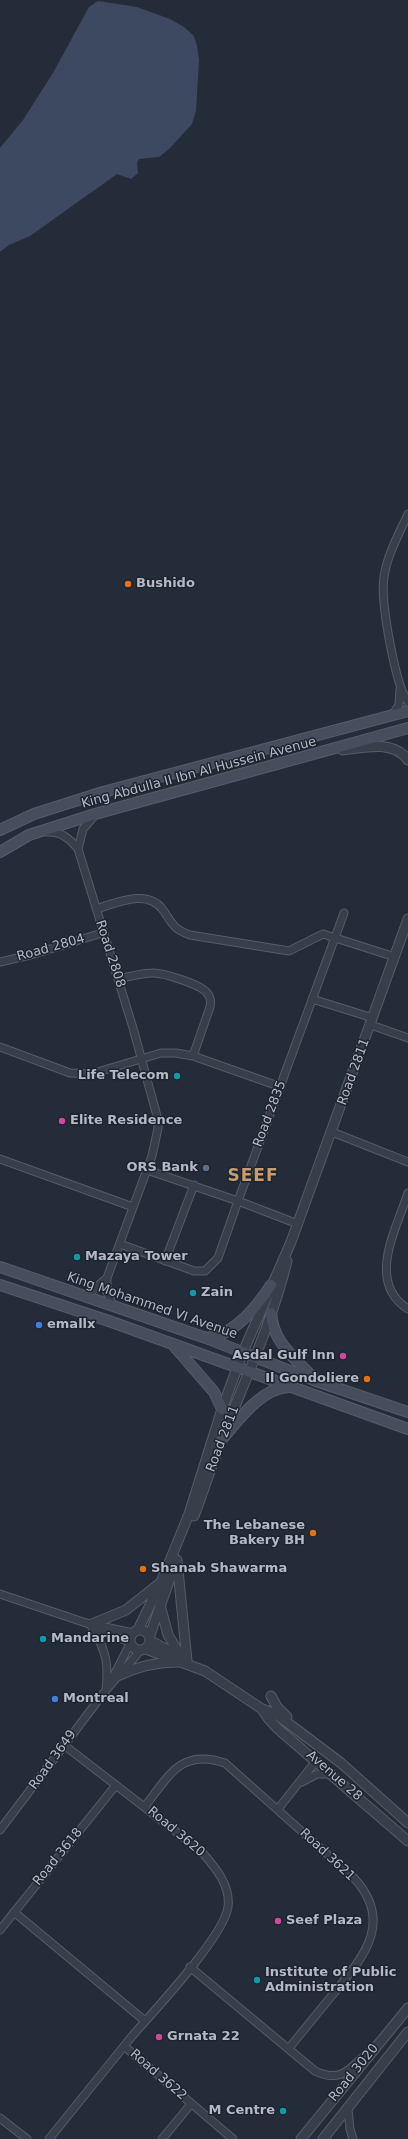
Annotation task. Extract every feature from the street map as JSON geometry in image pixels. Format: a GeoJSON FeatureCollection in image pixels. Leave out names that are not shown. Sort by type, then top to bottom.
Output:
{"type":"FeatureCollection","features":[{"type":"Feature","properties":{"kind":"main road","name":"King Abdulla II Ibn Al Hussein Avenue"},"geometry":{"type":"LineString","coordinates":[[0,830],[34,814],[103,792],[408,711]]}},
{"type":"Feature","properties":{"kind":"main road","name":"King Abdulla II Ibn Al Hussein Avenue"},"geometry":{"type":"LineString","coordinates":[[0,852],[30,835],[95,814],[408,728]]}},
{"type":"Feature","properties":{"kind":"main road","name":"King Mohammed VI Avenue"},"geometry":{"type":"LineString","coordinates":[[0,1268],[206,1338],[256,1356],[316,1381],[408,1412]]}},
{"type":"Feature","properties":{"kind":"main road"},"geometry":{"type":"LineString","coordinates":[[0,1285],[109,1321],[408,1429]]}},
{"type":"Feature","properties":{"kind":"main road"},"geometry":{"type":"LineString","coordinates":[[206,1338],[223,1333],[243,1319],[262,1300],[271,1285]]}},
{"type":"Feature","properties":{"kind":"main road"},"geometry":{"type":"LineString","coordinates":[[271,1313],[272,1326],[279,1341],[316,1381]]}},
{"type":"Feature","properties":{"kind":"main road"},"geometry":{"type":"LineString","coordinates":[[174,1345],[214,1392],[222,1409]]}},
{"type":"Feature","properties":{"kind":"main road"},"geometry":{"type":"LineString","coordinates":[[221,1440],[251,1407],[267,1393],[278,1388],[291,1387]]}},
{"type":"Feature","properties":{"kind":"street"},"geometry":{"type":"LineString","coordinates":[[408,514],[386,567],[383,579],[385,614],[400,683],[408,702]]}},
{"type":"Feature","properties":{"kind":"street"},"geometry":{"type":"LineString","coordinates":[[392,716],[399,705],[400,683]]}},
{"type":"Feature","properties":{"kind":"street"},"geometry":{"type":"LineString","coordinates":[[324,752],[368,746],[384,746],[397,750],[408,760]]}},
{"type":"Feature","properties":{"kind":"street"},"geometry":{"type":"LineString","coordinates":[[78,850],[83,829],[95,814]]}},
{"type":"Feature","properties":{"kind":"street","name":"Road 2808"},"geometry":{"type":"LineString","coordinates":[[30,835],[52,831],[61,834],[70,840],[78,850],[102,933],[118,979],[157,1116],[158,1128],[147,1170],[107,1278],[107,1292],[113,1306]]}},
{"type":"Feature","properties":{"kind":"street"},"geometry":{"type":"LineString","coordinates":[[96,908],[124,900],[145,899],[156,902],[177,930],[190,935],[289,951],[322,934],[395,957]]}},
{"type":"Feature","properties":{"kind":"street","name":"Road 2835"},"geometry":{"type":"LineString","coordinates":[[120,1244],[194,1271],[205,1270],[218,1258],[344,913]]}},
{"type":"Feature","properties":{"kind":"street","name":"Road 2811"},"geometry":{"type":"LineString","coordinates":[[133,1637],[162,1580],[189,1514],[222,1409],[237,1368],[298,1224],[408,919]]}},
{"type":"Feature","properties":{"kind":"street","name":"Road 2804"},"geometry":{"type":"LineString","coordinates":[[0,962],[34,954],[102,933]]}},
{"type":"Feature","properties":{"kind":"street"},"geometry":{"type":"LineString","coordinates":[[118,979],[148,973],[158,973],[199,987],[207,992],[211,1002],[210,1008],[193,1056]]}},
{"type":"Feature","properties":{"kind":"street"},"geometry":{"type":"LineString","coordinates":[[312,999],[372,1022],[408,1038]]}},
{"type":"Feature","properties":{"kind":"street"},"geometry":{"type":"LineString","coordinates":[[0,1047],[70,1073],[81,1075],[91,1074],[140,1058],[161,1053],[193,1056],[281,1087]]}},
{"type":"Feature","properties":{"kind":"street"},"geometry":{"type":"LineString","coordinates":[[332,1132],[408,1162]]}},
{"type":"Feature","properties":{"kind":"street"},"geometry":{"type":"LineString","coordinates":[[0,1159],[133,1207]]}},
{"type":"Feature","properties":{"kind":"street"},"geometry":{"type":"LineString","coordinates":[[147,1170],[238,1200],[298,1224]]}},
{"type":"Feature","properties":{"kind":"street"},"geometry":{"type":"LineString","coordinates":[[164,1261],[194,1185]]}},
{"type":"Feature","properties":{"kind":"street"},"geometry":{"type":"LineString","coordinates":[[408,1193],[385,1268],[389,1288],[394,1297],[408,1309]]}},
{"type":"Feature","properties":{"kind":"street","name":"Road 2811"},"geometry":{"type":"LineString","coordinates":[[147,1644],[160,1603],[221,1440],[256,1356],[271,1313],[291,1242]]}},
{"type":"Feature","properties":{"kind":"street","name":"Road 2808"},"geometry":{"type":"LineString","coordinates":[[85,1296],[107,1278]]}},
{"type":"Feature","properties":{"kind":"street"},"geometry":{"type":"LineString","coordinates":[[176,1560],[185,1661]]}},
{"type":"Feature","properties":{"kind":"street"},"geometry":{"type":"LineString","coordinates":[[90,1625],[126,1610],[162,1580]]}},
{"type":"Feature","properties":{"kind":"street"},"geometry":{"type":"LineString","coordinates":[[0,1594],[90,1625],[133,1637],[145,1631],[147,1644],[136,1650],[133,1637]]}},
{"type":"Feature","properties":{"kind":"street"},"geometry":{"type":"LineString","coordinates":[[160,1603],[168,1635],[185,1661]]}},
{"type":"Feature","properties":{"kind":"street"},"geometry":{"type":"LineString","coordinates":[[90,1625],[102,1644],[107,1661],[106,1690]]}},
{"type":"Feature","properties":{"kind":"street","name":"Road 3649"},"geometry":{"type":"LineString","coordinates":[[106,1690],[133,1637]]}},
{"type":"Feature","properties":{"kind":"street","name":"Avenue 28"},"geometry":{"type":"LineString","coordinates":[[147,1644],[185,1661],[220,1681],[262,1709],[276,1714],[341,1763],[408,1823]]}},
{"type":"Feature","properties":{"kind":"street","name":"Road 3649"},"geometry":{"type":"LineString","coordinates":[[0,1830],[106,1690],[147,1644]]}},
{"type":"Feature","properties":{"kind":"street"},"geometry":{"type":"LineString","coordinates":[[120,1675],[137,1667],[185,1661]]}},
{"type":"Feature","properties":{"kind":"street"},"geometry":{"type":"LineString","coordinates":[[271,1696],[277,1707],[302,1733]]}},
{"type":"Feature","properties":{"kind":"street","name":"Avenue 28"},"geometry":{"type":"LineString","coordinates":[[262,1709],[272,1723],[334,1775],[408,1841]]}},
{"type":"Feature","properties":{"kind":"street","name":"Road 3620"},"geometry":{"type":"LineString","coordinates":[[49,2139],[190,1967],[225,1919],[228,1907],[223,1882],[216,1870],[201,1851],[145,1806],[64,1745]]}},
{"type":"Feature","properties":{"kind":"street","name":"Road 3621"},"geometry":{"type":"LineString","coordinates":[[145,1806],[174,1769],[183,1762],[203,1758],[225,1763],[278,1808],[361,1886],[368,1896],[374,1922],[371,1937],[355,1966],[289,2048]]}},
{"type":"Feature","properties":{"kind":"street"},"geometry":{"type":"LineString","coordinates":[[278,1808],[299,1784],[316,1761],[341,1763]]}},
{"type":"Feature","properties":{"kind":"street"},"geometry":{"type":"LineString","coordinates":[[299,1784],[317,1774],[334,1775]]}},
{"type":"Feature","properties":{"kind":"street","name":"Road 3618"},"geometry":{"type":"LineString","coordinates":[[0,1930],[116,1785]]}},
{"type":"Feature","properties":{"kind":"street"},"geometry":{"type":"LineString","coordinates":[[14,1912],[145,2021]]}},
{"type":"Feature","properties":{"kind":"street"},"geometry":{"type":"LineString","coordinates":[[190,1967],[315,2071],[325,2076],[336,2076],[346,2073],[387,2033]]}},
{"type":"Feature","properties":{"kind":"street","name":"Road 3020"},"geometry":{"type":"LineString","coordinates":[[301,2139],[408,2008]]}},
{"type":"Feature","properties":{"kind":"street","name":"Road 3020"},"geometry":{"type":"LineString","coordinates":[[323,2139],[348,2110],[408,2032]]}},
{"type":"Feature","properties":{"kind":"street","name":"Road 3622"},"geometry":{"type":"LineString","coordinates":[[124,2046],[233,2139]]}},
{"type":"Feature","properties":{"kind":"street","name":"Road 3622"},"geometry":{"type":"LineString","coordinates":[[162,2139],[191,2104]]}},
{"type":"Feature","properties":{"kind":"street"},"geometry":{"type":"LineString","coordinates":[[348,2110],[350,2129],[353,2139]]}},
{"type":"Feature","properties":{"kind":"street"},"geometry":{"type":"LineString","coordinates":[[0,2118],[27,2139]]}},
{"type":"Feature","properties":{"kind":"water"},"geometry":{"type":"Polygon","coordinates":[[[98,1],[137,7],[170,19],[184,27],[194,36],[199,60],[196,111],[192,124],[169,149],[159,157],[139,159],[137,163],[138,173],[131,179],[117,174],[30,236],[9,245],[0,252],[0,148],[23,120],[53,73],[89,7],[98,1]]]}},
{"type":"Feature","properties":{"kind":"place","name":"Bushido"},"geometry":{"type":"Point","coordinates":[128,584]}},
{"type":"Feature","properties":{"kind":"place","name":"Life Telecom"},"geometry":{"type":"Point","coordinates":[177,1076]}},
{"type":"Feature","properties":{"kind":"place","name":"Elite Residence"},"geometry":{"type":"Point","coordinates":[62,1121]}},
{"type":"Feature","properties":{"kind":"place","name":"ORS Bank"},"geometry":{"type":"Point","coordinates":[206,1168]}},
{"type":"Feature","properties":{"kind":"place","name":"Mazaya Tower"},"geometry":{"type":"Point","coordinates":[77,1257]}},
{"type":"Feature","properties":{"kind":"place","name":"Zain"},"geometry":{"type":"Point","coordinates":[193,1293]}},
{"type":"Feature","properties":{"kind":"place","name":"emallx"},"geometry":{"type":"Point","coordinates":[39,1325]}},
{"type":"Feature","properties":{"kind":"place","name":"Asdal Gulf Inn"},"geometry":{"type":"Point","coordinates":[343,1356]}},
{"type":"Feature","properties":{"kind":"place","name":"Il Gondoliere"},"geometry":{"type":"Point","coordinates":[367,1379]}},
{"type":"Feature","properties":{"kind":"place","name":"The Lebanese Bakery BH"},"geometry":{"type":"Point","coordinates":[313,1533]}},
{"type":"Feature","properties":{"kind":"place","name":"Shanab Shawarma"},"geometry":{"type":"Point","coordinates":[143,1569]}},
{"type":"Feature","properties":{"kind":"place","name":"Mandarine"},"geometry":{"type":"Point","coordinates":[43,1639]}},
{"type":"Feature","properties":{"kind":"place","name":"Montreal"},"geometry":{"type":"Point","coordinates":[55,1699]}},
{"type":"Feature","properties":{"kind":"place","name":"Seef Plaza"},"geometry":{"type":"Point","coordinates":[278,1921]}},
{"type":"Feature","properties":{"kind":"place","name":"Institute of Public Administration"},"geometry":{"type":"Point","coordinates":[257,1980]}},
{"type":"Feature","properties":{"kind":"place","name":"Grnata 22"},"geometry":{"type":"Point","coordinates":[159,2037]}},
{"type":"Feature","properties":{"kind":"place","name":"M Centre"},"geometry":{"type":"Point","coordinates":[283,2111]}},
{"type":"Feature","properties":{"kind":"district","name":"SEEF"},"geometry":{"type":"Point","coordinates":[253,1177]}}]}
